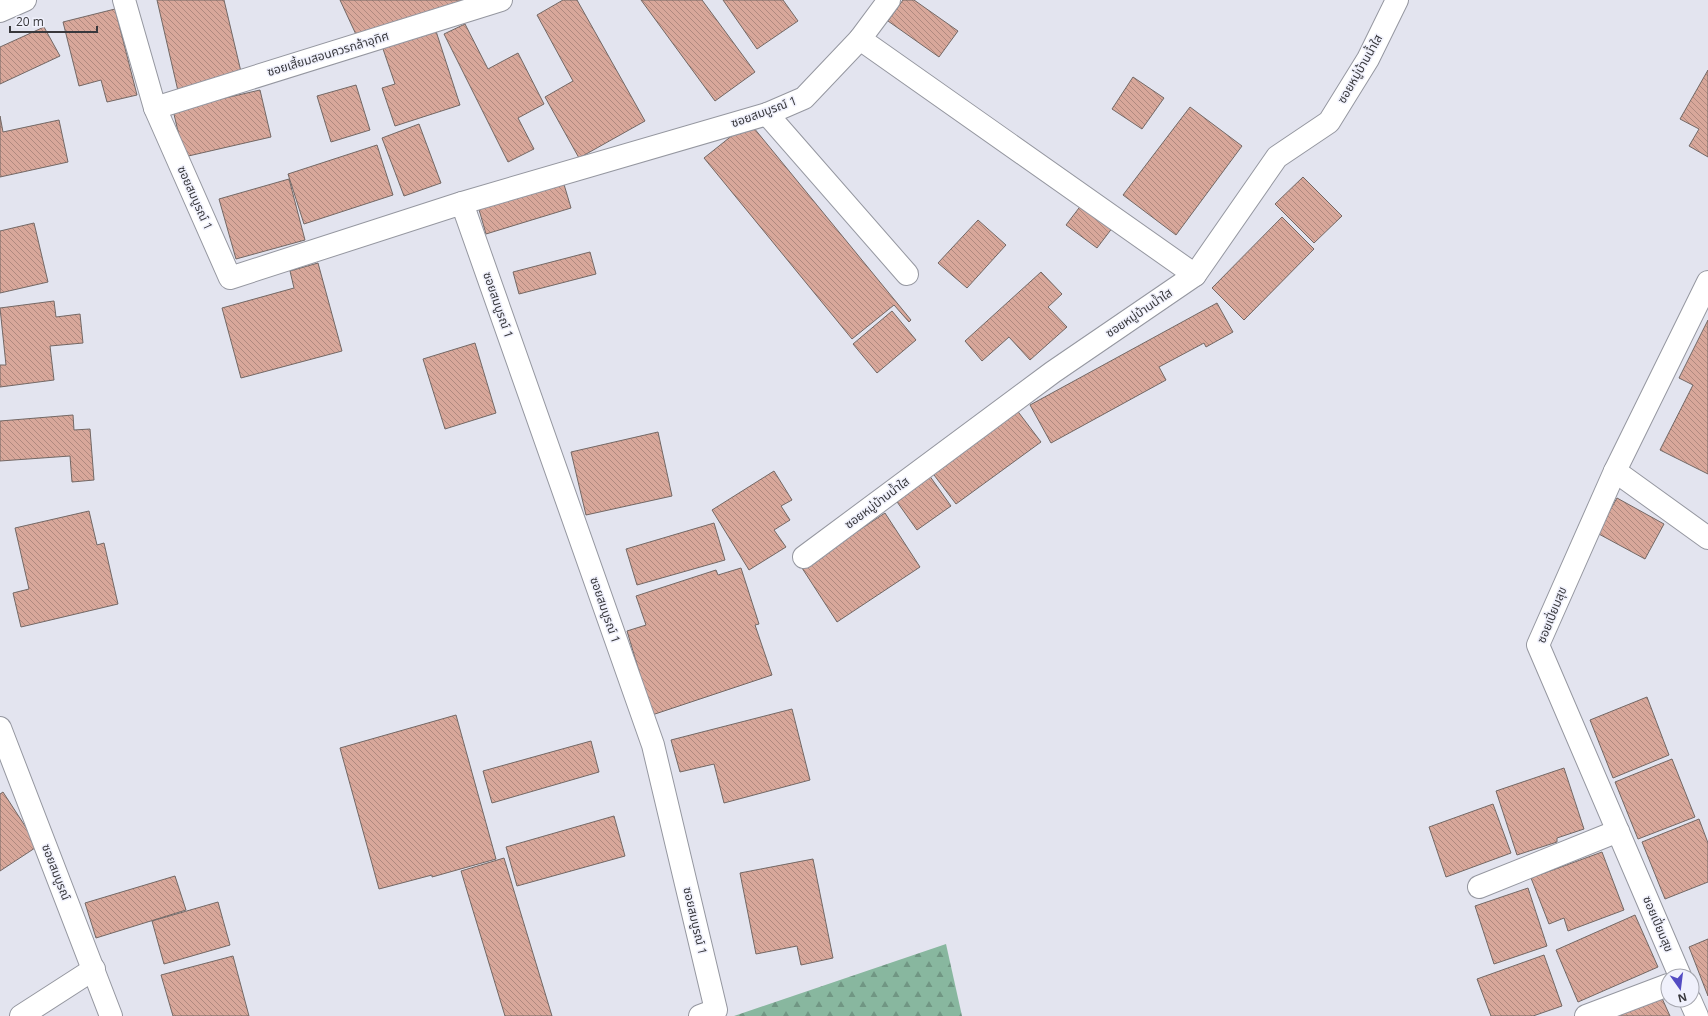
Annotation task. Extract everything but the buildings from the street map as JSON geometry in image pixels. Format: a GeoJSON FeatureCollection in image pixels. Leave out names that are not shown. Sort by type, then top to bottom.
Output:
{"type":"FeatureCollection","features":[{"type":"Feature","properties":{"kind":"street"},"geometry":{"type":"LineString","coordinates":[[0,11],[25,0]]}},
{"type":"Feature","properties":{"kind":"street","name":"ซอยสมบูรณ์ 1"},"geometry":{"type":"LineString","coordinates":[[124,0],[155,108],[230,278],[462,203],[767,114],[804,98],[860,39],[889,0]]}},
{"type":"Feature","properties":{"kind":"street","name":"ซอยเสี้ยมสอนควรกล้าอุทิศ"},"geometry":{"type":"LineString","coordinates":[[155,108],[501,0]]}},
{"type":"Feature","properties":{"kind":"street","name":"ซอยหมู่บ้านน้ำใส"},"geometry":{"type":"LineString","coordinates":[[804,557],[1052,372],[1195,275],[1277,157],[1330,122],[1368,58],[1397,0]]}},
{"type":"Feature","properties":{"kind":"street"},"geometry":{"type":"LineString","coordinates":[[860,39],[1195,275]]}},
{"type":"Feature","properties":{"kind":"street"},"geometry":{"type":"LineString","coordinates":[[767,114],[906,274]]}},
{"type":"Feature","properties":{"kind":"street","name":"ซอยสมบูรณ์ 1"},"geometry":{"type":"LineString","coordinates":[[462,203],[653,745],[716,1010],[700,1016]]}},
{"type":"Feature","properties":{"kind":"street","name":"ซอยเปี่ยมสุข"},"geometry":{"type":"LineString","coordinates":[[1677,968],[1538,645],[1615,471],[1708,282]]}},
{"type":"Feature","properties":{"kind":"street"},"geometry":{"type":"LineString","coordinates":[[1615,471],[1708,538]]}},
{"type":"Feature","properties":{"kind":"street","name":"ซอยสมบูรณ์"},"geometry":{"type":"LineString","coordinates":[[0,728],[111,1016]]}},
{"type":"Feature","properties":{"kind":"street"},"geometry":{"type":"LineString","coordinates":[[1479,887],[1618,831]]}},
{"type":"Feature","properties":{"kind":"street"},"geometry":{"type":"LineString","coordinates":[[21,1016],[94,969]]}},
{"type":"Feature","properties":{"kind":"street"},"geometry":{"type":"LineString","coordinates":[[1586,1016],[1660,988]]}},
{"type":"Feature","properties":{"kind":"green space"},"geometry":{"type":"Polygon","coordinates":[[[946,944],[962,1016],[734,1016],[946,944]]]}}]}
